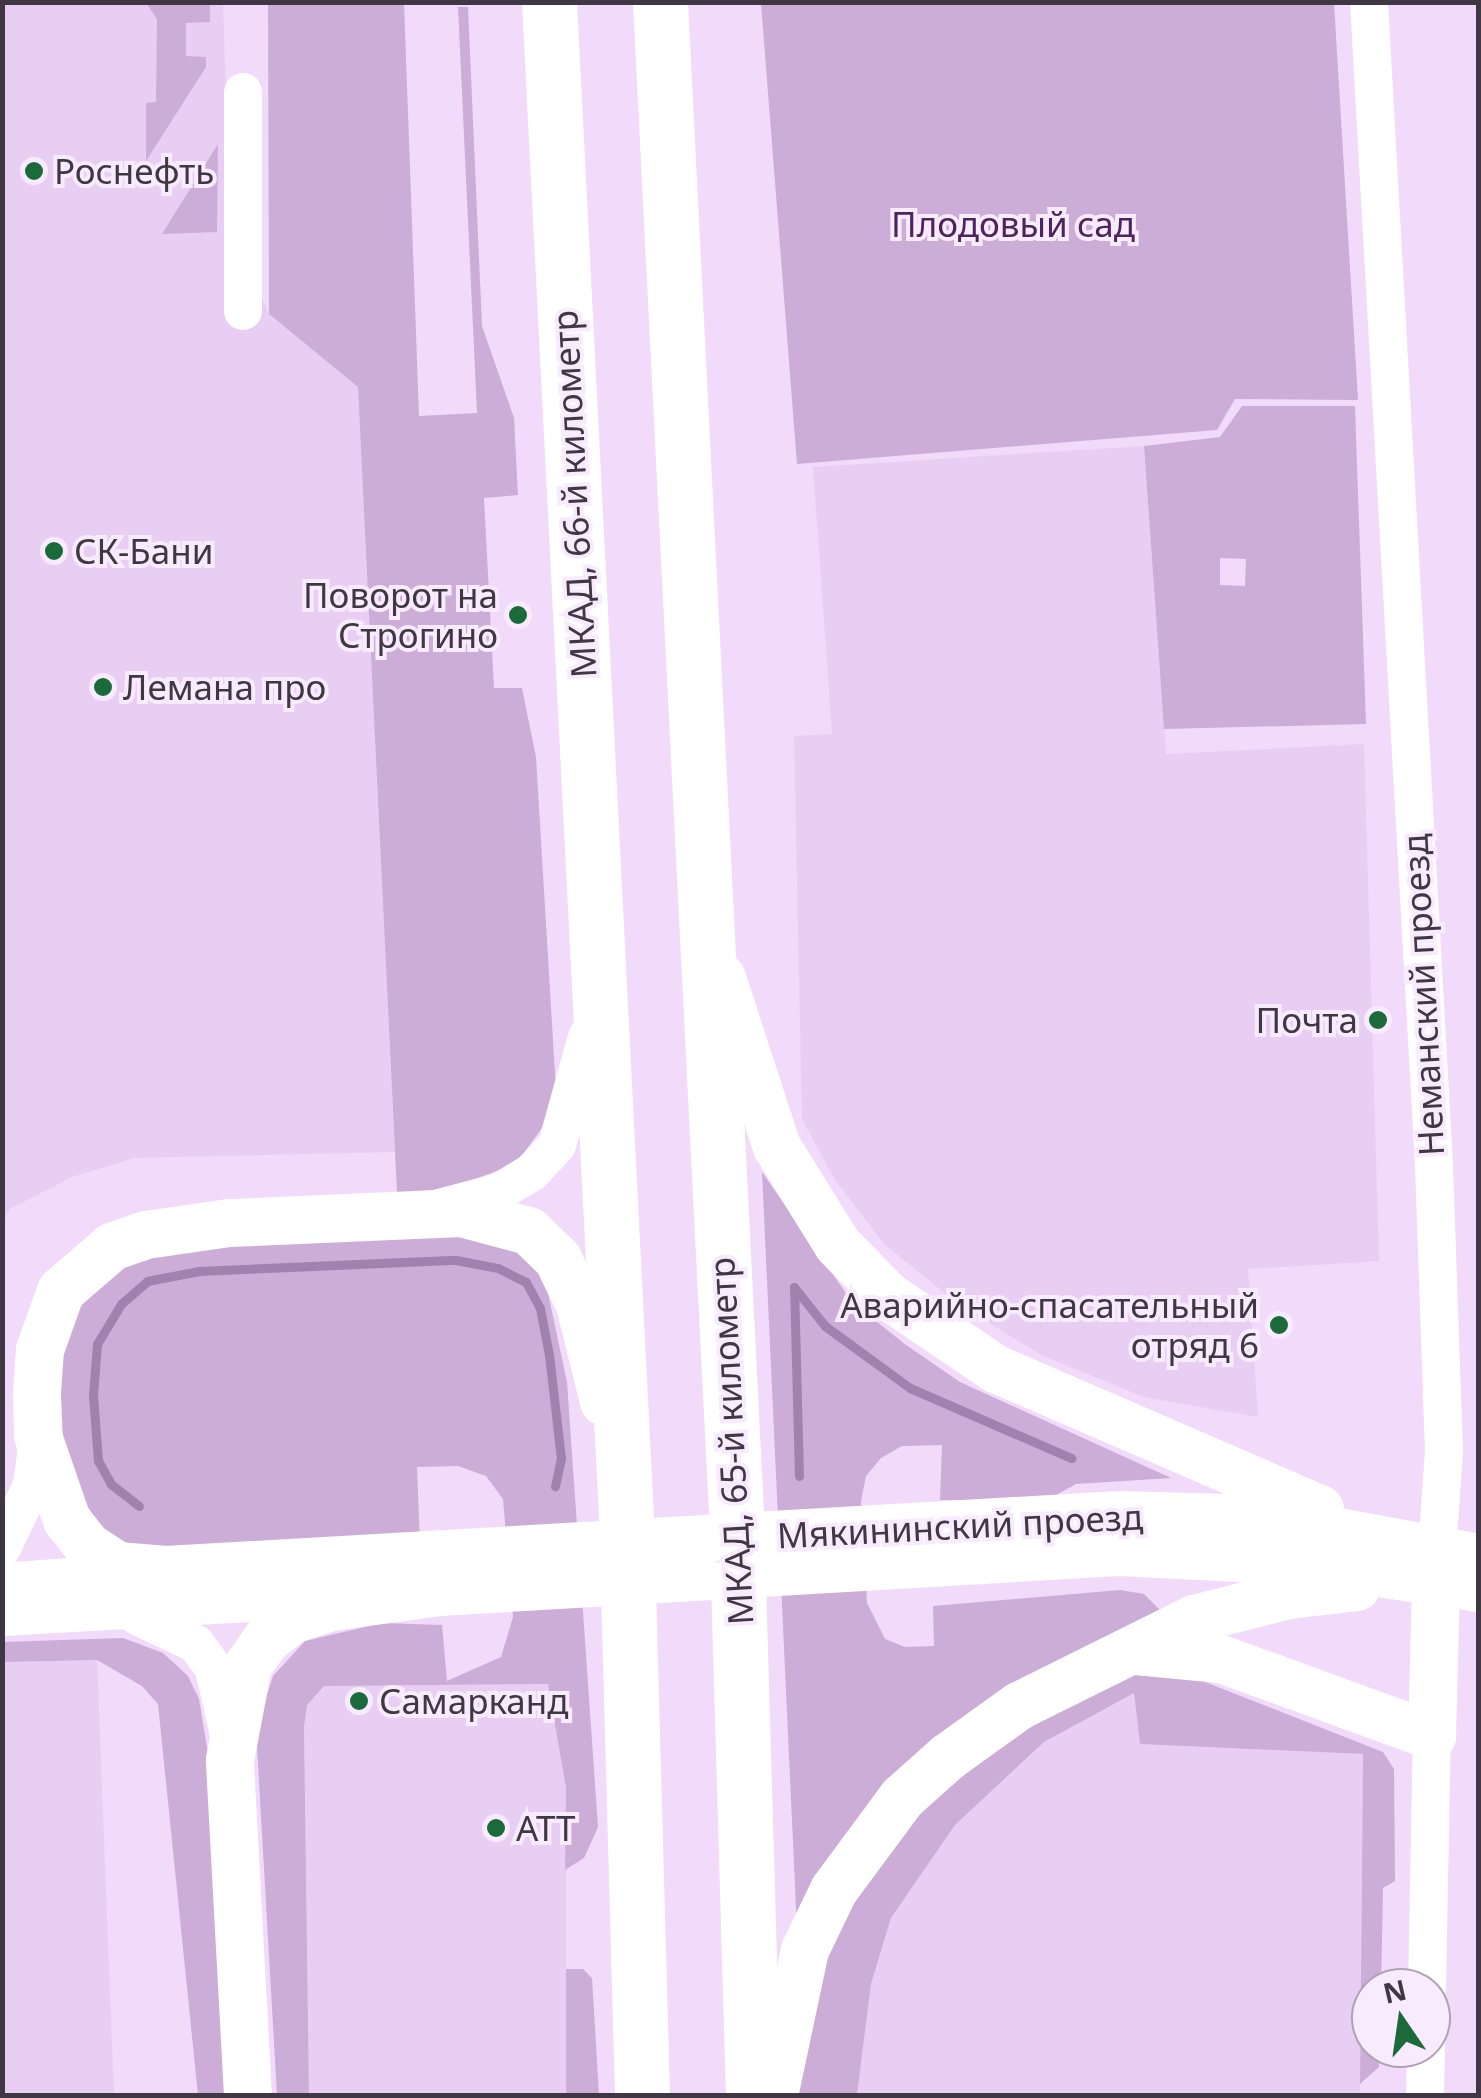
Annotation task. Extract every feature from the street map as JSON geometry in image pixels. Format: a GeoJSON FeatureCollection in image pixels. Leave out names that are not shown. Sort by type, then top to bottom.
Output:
{"type":"FeatureCollection","features":[{"type":"Feature","properties":{"kind":"highway","name":"МКАД, 66-й километр"},"geometry":{"type":"LineString","coordinates":[[549,2],[598,986]]}},
{"type":"Feature","properties":{"kind":"highway","name":"МКАД, 65-й километр"},"geometry":{"type":"LineString","coordinates":[[660,2],[736,1513],[753,2096]]}},
{"type":"Feature","properties":{"kind":"highway"},"geometry":{"type":"LineString","coordinates":[[598,986],[626,1518],[642,2096]]}},
{"type":"Feature","properties":{"kind":"main road"},"geometry":{"type":"LineString","coordinates":[[706,922],[778,1147],[838,1245],[863,1271],[937,1334],[996,1369],[1258,1500],[1445,1563]]}},
{"type":"Feature","properties":{"kind":"main road"},"geometry":{"type":"LineString","coordinates":[[440,1572],[166,1570],[118,1566],[87,1546],[67,1520],[38,1436],[40,1350],[47,1318],[61,1290],[112,1247],[180,1228],[415,1212],[500,1218],[529,1231],[558,1259],[580,1304],[597,1365],[626,1518]]}},
{"type":"Feature","properties":{"kind":"main road"},"geometry":{"type":"LineString","coordinates":[[1214,1554],[1260,1544],[1258,1500]]}},
{"type":"Feature","properties":{"kind":"main road","name":"Мякининский проезд"},"geometry":{"type":"LineString","coordinates":[[939,1544],[1118,1515],[1258,1500]]}},
{"type":"Feature","properties":{"kind":"main road","name":"Мякининский проезд"},"geometry":{"type":"LineString","coordinates":[[440,1572],[939,1544],[1445,1563]]}},
{"type":"Feature","properties":{"kind":"main road"},"geometry":{"type":"LineString","coordinates":[[774,2096],[805,1950],[866,1842],[948,1757],[1019,1706],[1109,1656],[1244,1605],[1445,1563]]}},
{"type":"Feature","properties":{"kind":"main road","name":"Неманский проезд"},"geometry":{"type":"LineString","coordinates":[[1432,1736],[1445,1563]]}},
{"type":"Feature","properties":{"kind":"main road"},"geometry":{"type":"LineString","coordinates":[[248,2096],[230,1760],[248,1666],[267,1639],[292,1620],[440,1572]]}},
{"type":"Feature","properties":{"kind":"main road"},"geometry":{"type":"LineString","coordinates":[[1109,1656],[1152,1648],[1192,1652],[1432,1736]]}},
{"type":"Feature","properties":{"kind":"street","name":"Неманский проезд"},"geometry":{"type":"LineString","coordinates":[[1370,2],[1434,1166],[1445,1563]]}},
{"type":"Feature","properties":{"kind":"street"},"geometry":{"type":"LineString","coordinates":[[243,92],[243,311]]}},
{"type":"Feature","properties":{"kind":"street"},"geometry":{"type":"LineString","coordinates":[[415,1212],[499,1192],[531,1173],[557,1145],[573,1105],[598,986]]}},
{"type":"Feature","properties":{"kind":"street"},"geometry":{"type":"LineString","coordinates":[[2,1548],[32,1485],[38,1436]]}},
{"type":"Feature","properties":{"kind":"street"},"geometry":{"type":"LineString","coordinates":[[2,1582],[166,1570]]}},
{"type":"Feature","properties":{"kind":"street"},"geometry":{"type":"LineString","coordinates":[[2,1617],[95,1612],[440,1572]]}},
{"type":"Feature","properties":{"kind":"street"},"geometry":{"type":"LineString","coordinates":[[95,1612],[142,1616],[196,1644],[227,1708],[230,1760]]}},
{"type":"Feature","properties":{"kind":"street","name":"Неманский проезд"},"geometry":{"type":"LineString","coordinates":[[1427,1968],[1432,1736]]}},
{"type":"Feature","properties":{"kind":"street"},"geometry":{"type":"LineString","coordinates":[[1425,2096],[1426,2068]]}},
{"type":"Feature","properties":{"kind":"shaded area"},"geometry":{"type":"Polygon","coordinates":[[[3,3],[223,3],[232,289],[257,288],[269,314],[358,387],[395,1152],[134,1158],[72,1177],[10,1209],[3,1220],[3,3]]]}},
{"type":"Feature","properties":{"kind":"shaded area"},"geometry":{"type":"Polygon","coordinates":[[[1144,446],[1166,754],[1364,744],[1379,1261],[1248,1269],[1258,1417],[1144,1397],[1043,1356],[960,1305],[884,1244],[835,1180],[802,1119],[794,736],[832,734],[813,467],[1144,446]]]}},
{"type":"Feature","properties":{"kind":"shaded area"},"geometry":{"type":"Polygon","coordinates":[[[97,1660],[114,2095],[3,2095],[2,1662],[97,1660]]]}},
{"type":"Feature","properties":{"kind":"shaded area"},"geometry":{"type":"Polygon","coordinates":[[[549,1684],[566,1788],[566,2095],[309,2095],[304,1727],[307,1705],[324,1685],[549,1684]]]}},
{"type":"Feature","properties":{"kind":"shaded area"},"geometry":{"type":"Polygon","coordinates":[[[1135,1692],[1141,1744],[1363,1754],[1361,1968],[1351,1968],[1351,2068],[1360,2068],[1360,2095],[857,2096],[871,1984],[891,1918],[955,1825],[1044,1742],[1135,1692]]]}},
{"type":"Feature","properties":{"kind":"green space"},"geometry":{"type":"Polygon","coordinates":[[[146,3],[210,3],[210,22],[186,23],[186,56],[206,57],[206,67],[146,161],[146,103],[156,102],[157,19],[146,3]]]}},
{"type":"Feature","properties":{"kind":"green space"},"geometry":{"type":"Polygon","coordinates":[[[268,3],[404,3],[419,416],[477,413],[458,7],[468,7],[482,326],[514,418],[518,495],[484,498],[494,688],[522,688],[536,757],[557,1107],[516,1164],[447,1189],[397,1193],[358,387],[269,314],[268,3]]]}},
{"type":"Feature","properties":{"kind":"green space","name":"Плодовый сад"},"geometry":{"type":"Polygon","coordinates":[[[761,3],[1334,3],[1358,400],[1235,399],[1217,430],[797,464],[761,3]]]}},
{"type":"Feature","properties":{"kind":"green space"},"geometry":{"type":"Polygon","coordinates":[[[218,144],[217,232],[162,234],[218,144]]]}},
{"type":"Feature","properties":{"kind":"green space"},"geometry":{"type":"Polygon","coordinates":[[[1242,406],[1355,406],[1366,724],[1164,729],[1144,446],[1220,437],[1242,406]],[[1220,558],[1220,585],[1245,586],[1246,559],[1220,558]]]}},
{"type":"Feature","properties":{"kind":"green space"},"geometry":{"type":"Polygon","coordinates":[[[762,1172],[852,1302],[906,1345],[960,1382],[1171,1478],[1076,1484],[1047,1500],[940,1500],[942,1445],[902,1446],[881,1458],[866,1476],[861,1501],[867,1603],[885,1639],[905,1647],[934,1646],[933,1606],[1120,1590],[1144,1594],[1166,1616],[1098,1643],[797,1929],[762,1172]]]}},
{"type":"Feature","properties":{"kind":"green space"},"geometry":{"type":"Polygon","coordinates":[[[490,1233],[542,1265],[567,1382],[598,1827],[584,1858],[565,1870],[566,1788],[548,1684],[324,1686],[307,1705],[304,1727],[309,2095],[277,2095],[256,1729],[273,1676],[305,1641],[382,1623],[442,1625],[447,1681],[501,1657],[513,1617],[503,1499],[486,1476],[458,1466],[417,1467],[420,1544],[168,1558],[98,1538],[65,1473],[59,1363],[84,1293],[105,1271],[168,1246],[490,1233]]]}},
{"type":"Feature","properties":{"kind":"green space"},"geometry":{"type":"Polygon","coordinates":[[[123,1638],[163,1653],[188,1676],[199,1699],[215,1797],[231,2095],[198,2095],[158,1704],[142,1686],[97,1660],[3,1662],[3,1642],[123,1638]]]}},
{"type":"Feature","properties":{"kind":"green space"},"geometry":{"type":"Polygon","coordinates":[[[1115,1672],[1182,1673],[1383,1752],[1394,1769],[1395,1881],[1383,1888],[1381,1968],[1361,1968],[1363,1754],[1140,1744],[1134,1693],[1044,1742],[955,1825],[891,1918],[871,1984],[857,2095],[795,2096],[826,1935],[864,1865],[958,1766],[1115,1672]]]}},
{"type":"Feature","properties":{"kind":"green space"},"geometry":{"type":"Polygon","coordinates":[[[566,1969],[583,1969],[592,1978],[599,2095],[566,2095],[566,1969]]]}},
{"type":"Feature","properties":{"kind":"green space"},"geometry":{"type":"Polygon","coordinates":[[[1360,2068],[1378,2068],[1360,2084],[1360,2068]]]}},
{"type":"Feature","properties":{"kind":"waterway"},"geometry":{"type":"LineString","coordinates":[[139,1506],[111,1484],[98,1461],[93,1395],[97,1344],[121,1304],[147,1281],[199,1271],[456,1260],[498,1268],[526,1282],[540,1308],[549,1355],[561,1458],[555,1486]]}},
{"type":"Feature","properties":{"kind":"waterway"},"geometry":{"type":"LineString","coordinates":[[799,1476],[794,1287],[825,1326],[910,1388],[1071,1458]]}},
{"type":"Feature","properties":{"kind":"place","name":"Роснефть"},"geometry":{"type":"Point","coordinates":[34,171]}},
{"type":"Feature","properties":{"kind":"place","name":"СК-Бани"},"geometry":{"type":"Point","coordinates":[54,551]}},
{"type":"Feature","properties":{"kind":"place","name":"Поворот на Строгино"},"geometry":{"type":"Point","coordinates":[518,615]}},
{"type":"Feature","properties":{"kind":"place","name":"Лемана про"},"geometry":{"type":"Point","coordinates":[103,687]}},
{"type":"Feature","properties":{"kind":"place","name":"Почта"},"geometry":{"type":"Point","coordinates":[1378,1020]}},
{"type":"Feature","properties":{"kind":"place","name":"Аварийно-спасательный отряд 6"},"geometry":{"type":"Point","coordinates":[1279,1325]}},
{"type":"Feature","properties":{"kind":"place","name":"Самарканд"},"geometry":{"type":"Point","coordinates":[359,1701]}},
{"type":"Feature","properties":{"kind":"place","name":"АТТ"},"geometry":{"type":"Point","coordinates":[496,1828]}}]}
